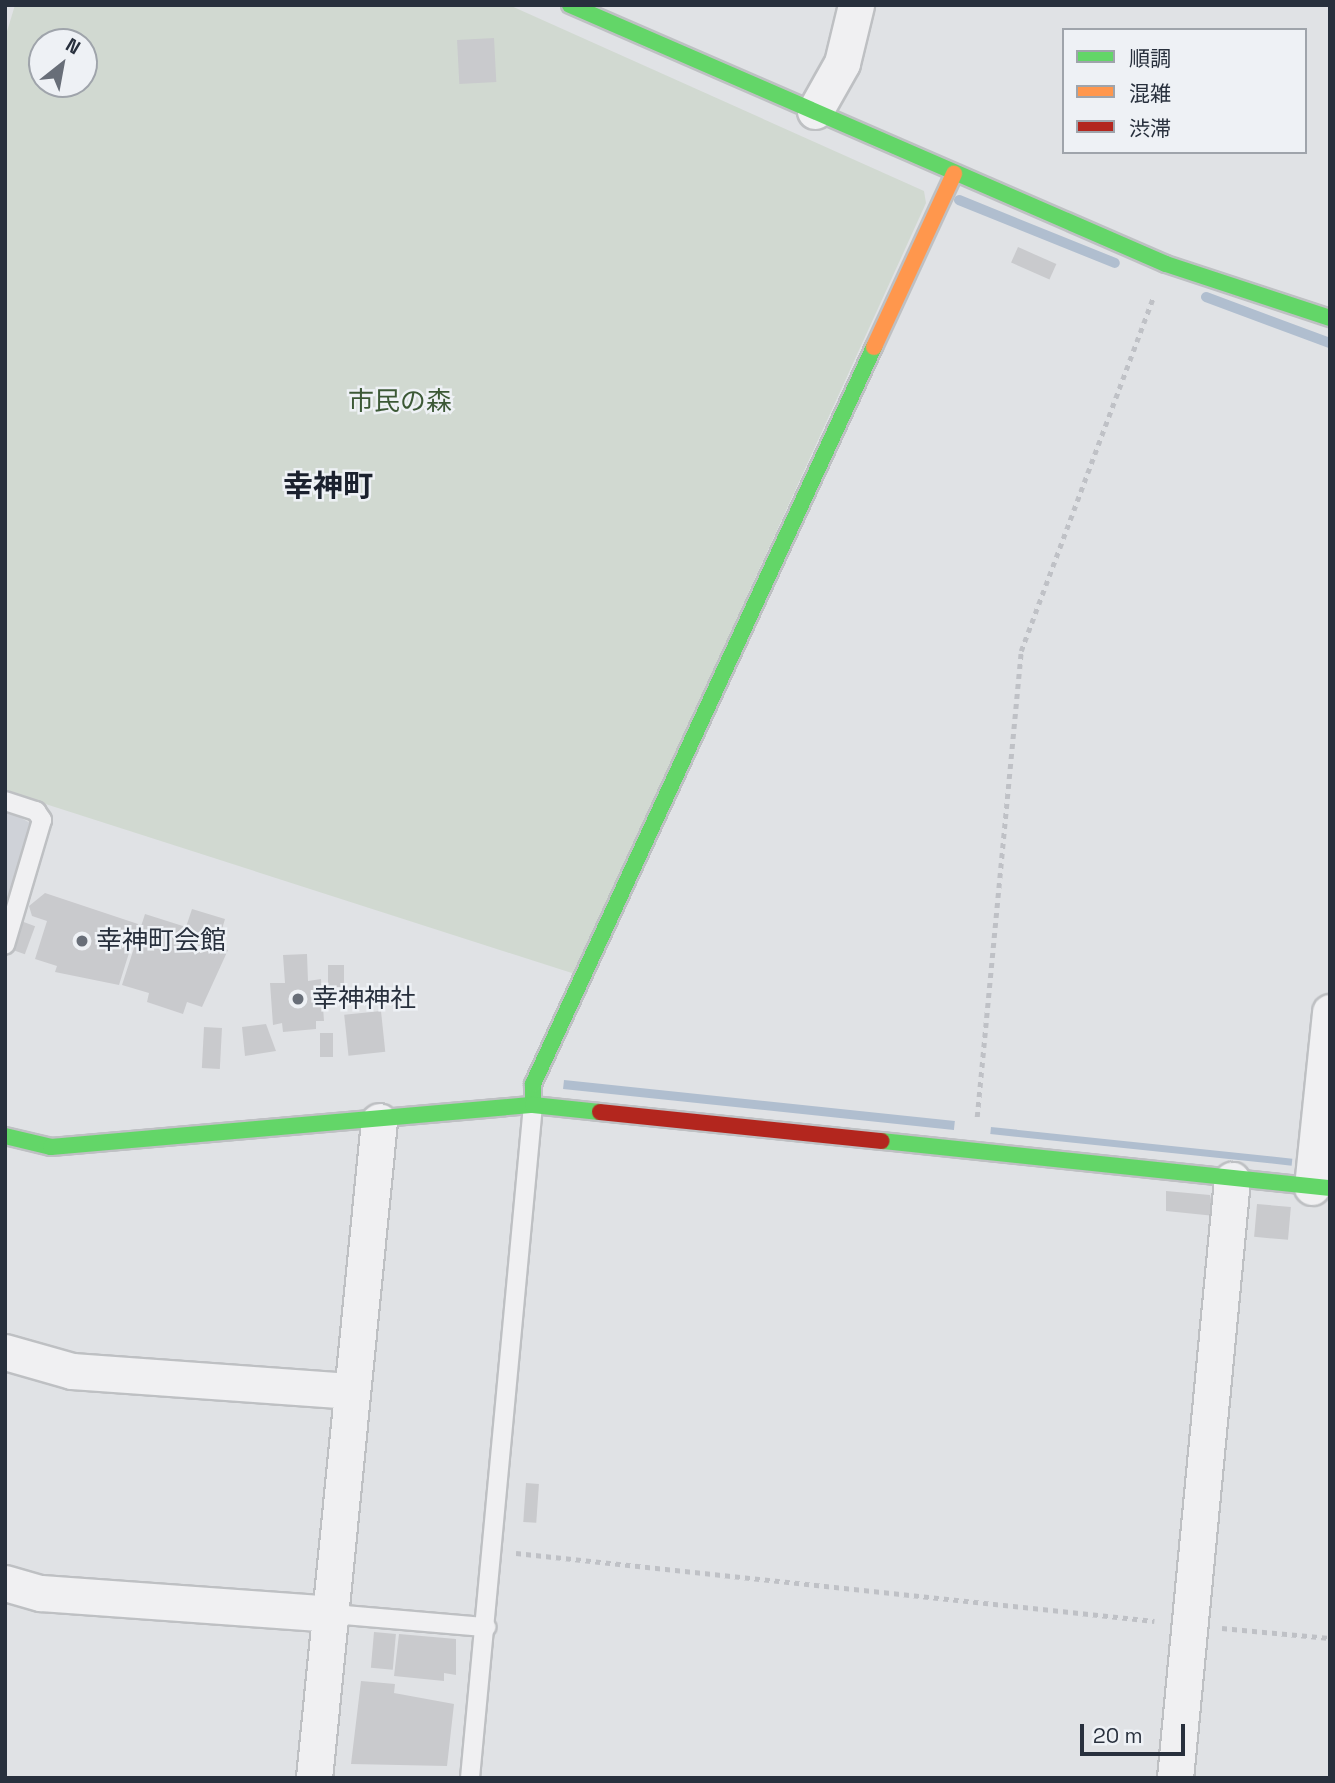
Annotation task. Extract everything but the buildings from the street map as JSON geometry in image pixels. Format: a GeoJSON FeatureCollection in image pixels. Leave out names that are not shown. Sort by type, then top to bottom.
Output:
{"type":"FeatureCollection","features":[{"type":"Feature","properties":{"kind":"street"},"geometry":{"type":"LineString","coordinates":[[570,5],[1166,264],[1330,318]]}},
{"type":"Feature","properties":{"kind":"street"},"geometry":{"type":"LineString","coordinates":[[815,111],[842,63],[856,5]]}},
{"type":"Feature","properties":{"kind":"street"},"geometry":{"type":"LineString","coordinates":[[533,1105],[533,1084],[954,174]]}},
{"type":"Feature","properties":{"kind":"street"},"geometry":{"type":"LineString","coordinates":[[5,1136],[51,1147],[379,1121],[533,1105],[1232,1180],[1321,1187],[1330,1012]]}},
{"type":"Feature","properties":{"kind":"street"},"geometry":{"type":"LineString","coordinates":[[314,1778],[333,1614],[349,1391],[379,1121]]}},
{"type":"Feature","properties":{"kind":"street"},"geometry":{"type":"LineString","coordinates":[[1175,1778],[1192,1625],[1232,1180]]}},
{"type":"Feature","properties":{"kind":"street"},"geometry":{"type":"LineString","coordinates":[[5,1352],[72,1371],[349,1391]]}},
{"type":"Feature","properties":{"kind":"street"},"geometry":{"type":"LineString","coordinates":[[5,1583],[41,1593],[333,1614]]}},
{"type":"Feature","properties":{"kind":"lane"},"geometry":{"type":"LineString","coordinates":[[5,801],[36,811],[42,820],[5,945]]}},
{"type":"Feature","properties":{"kind":"lane"},"geometry":{"type":"LineString","coordinates":[[470,1778],[494,1550],[533,1105]]}},
{"type":"Feature","properties":{"kind":"lane"},"geometry":{"type":"LineString","coordinates":[[333,1614],[486,1628]]}},
{"type":"Feature","properties":{"kind":"path"},"geometry":{"type":"LineString","coordinates":[[973,1153],[1021,651],[1166,264]]}},
{"type":"Feature","properties":{"kind":"path"},"geometry":{"type":"LineString","coordinates":[[494,1550],[1330,1638]]}},
{"type":"Feature","properties":{"kind":"shaded area"},"geometry":{"type":"Polygon","coordinates":[[[5,809],[30,823],[5,913],[5,809]]]}},
{"type":"Feature","properties":{"kind":"green space","name":"市民の森"},"geometry":{"type":"Polygon","coordinates":[[[15,5],[509,5],[924,191],[926,203],[575,974],[5,791],[5,38],[15,5]]]}},
{"type":"Feature","properties":{"kind":"water"},"geometry":{"type":"Polygon","coordinates":[[[564,1080],[955,1121],[954,1130],[563,1089],[564,1080]]]}},
{"type":"Feature","properties":{"kind":"water"},"geometry":{"type":"Polygon","coordinates":[[[991,1127],[1292,1159],[1292,1166],[990,1134],[991,1127]]]}},
{"type":"Feature","properties":{"kind":"waterway"},"geometry":{"type":"LineString","coordinates":[[959,200],[1115,263]]}},
{"type":"Feature","properties":{"kind":"waterway"},"geometry":{"type":"LineString","coordinates":[[1206,297],[1330,343]]}},
{"type":"Feature","properties":{"kind":"traffic: fast"},"geometry":{"type":"LineString","coordinates":[[570,5],[1166,264],[1330,318]]}},
{"type":"Feature","properties":{"kind":"traffic: fast"},"geometry":{"type":"LineString","coordinates":[[533,1105],[533,1084],[874,347]]}},
{"type":"Feature","properties":{"kind":"traffic: fast"},"geometry":{"type":"LineString","coordinates":[[5,1136],[51,1147],[533,1105],[600,1112]]}},
{"type":"Feature","properties":{"kind":"traffic: fast"},"geometry":{"type":"LineString","coordinates":[[882,1141],[1330,1188]]}},
{"type":"Feature","properties":{"kind":"traffic: slow"},"geometry":{"type":"LineString","coordinates":[[874,347],[954,174]]}},
{"type":"Feature","properties":{"kind":"traffic: jam"},"geometry":{"type":"LineString","coordinates":[[600,1112],[882,1141]]}},
{"type":"Feature","properties":{"kind":"place","name":"幸神町会館"},"geometry":{"type":"Point","coordinates":[82,941]}},
{"type":"Feature","properties":{"kind":"place","name":"幸神神社"},"geometry":{"type":"Point","coordinates":[298,999]}},
{"type":"Feature","properties":{"kind":"district","name":"幸神町"},"geometry":{"type":"Point","coordinates":[328,486]}}]}
